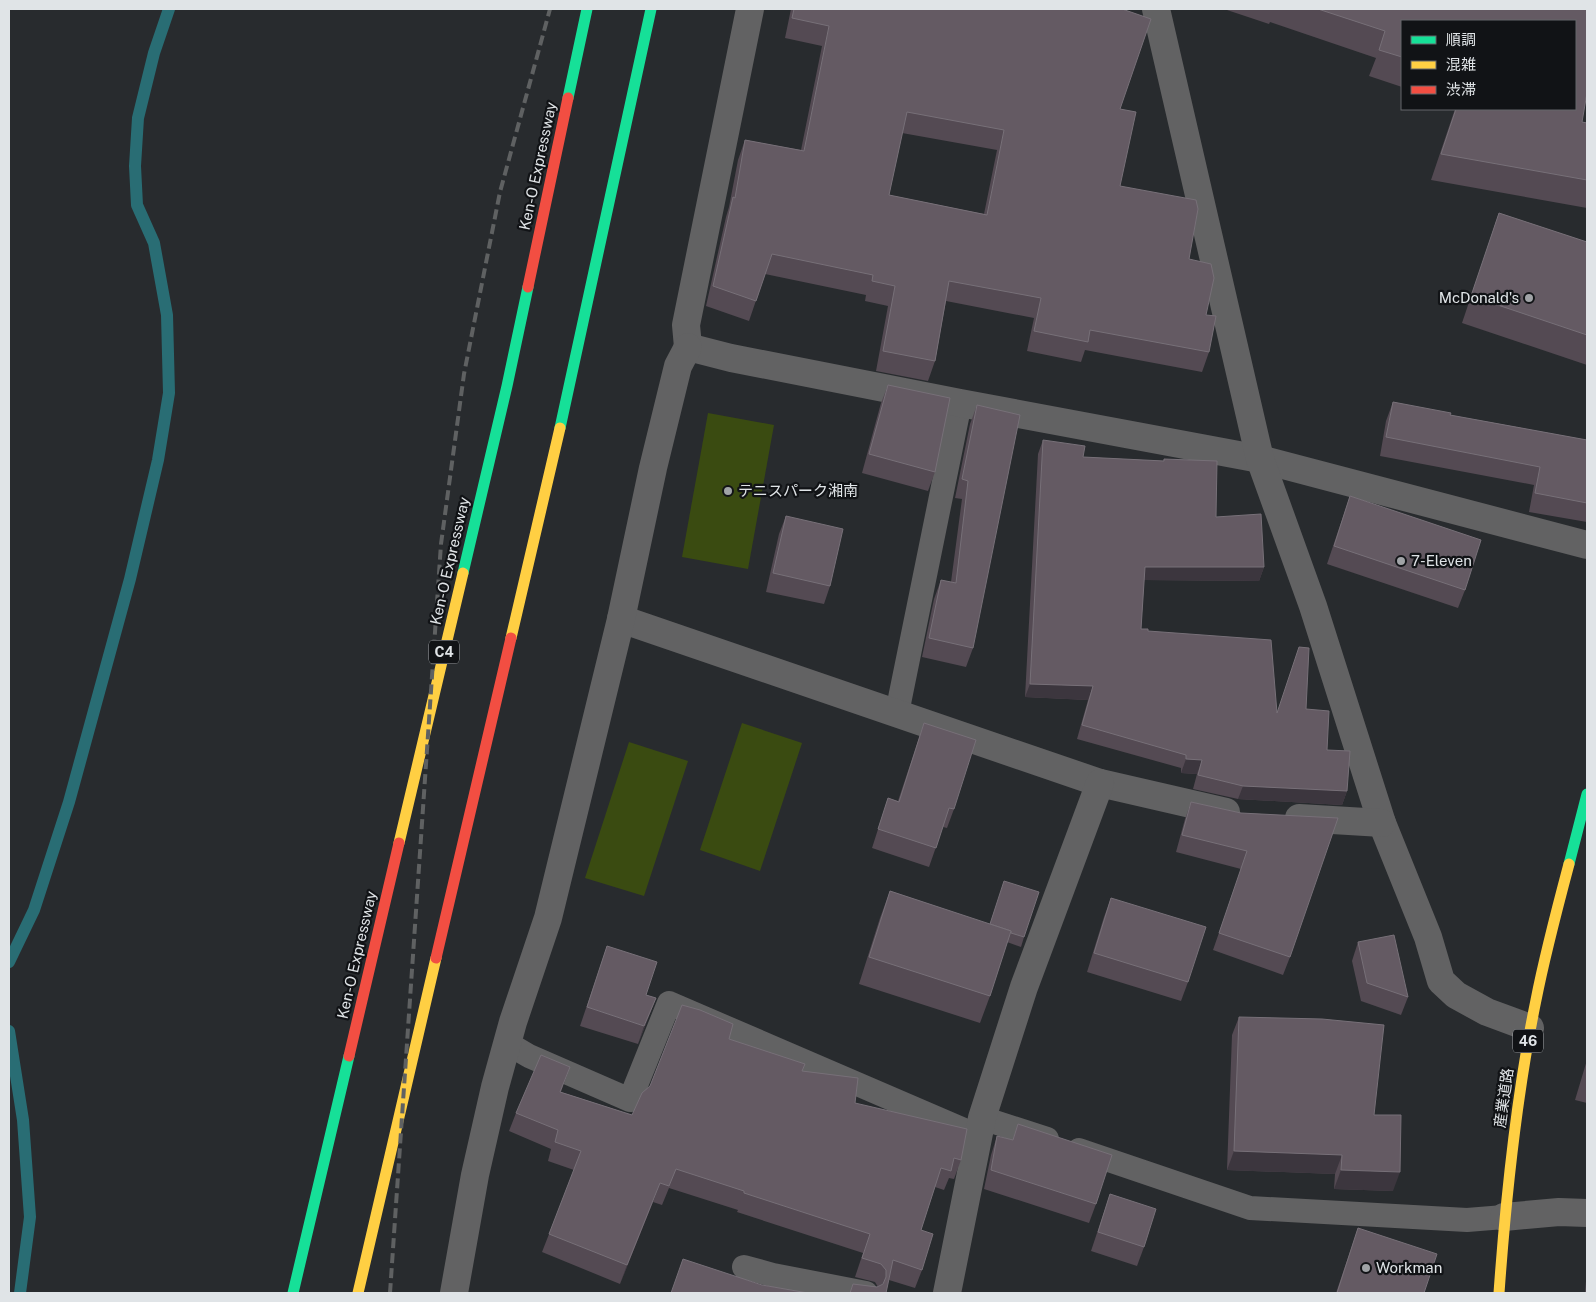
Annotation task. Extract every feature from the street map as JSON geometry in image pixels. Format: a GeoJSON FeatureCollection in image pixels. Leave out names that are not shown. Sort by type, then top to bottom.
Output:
{"type":"FeatureCollection","features":[{"type":"Feature","properties":{"kind":"main road","name":"Ken-O Expressway"},"geometry":{"type":"LineString","coordinates":[[293,1293],[507,386],[587,9]]}},
{"type":"Feature","properties":{"kind":"main road"},"geometry":{"type":"LineString","coordinates":[[358,1293],[572,377],[651,9]]}},
{"type":"Feature","properties":{"kind":"main road","name":"産業道路"},"geometry":{"type":"LineString","coordinates":[[1499,1293],[1504,1217],[1520,1088],[1530,1028],[1558,906],[1587,794]]}},
{"type":"Feature","properties":{"kind":"street"},"geometry":{"type":"LineString","coordinates":[[454,1293],[475,1175],[495,1087],[507,1043],[548,918],[621,618],[653,468],[678,366],[688,347],[686,325],[750,9]]}},
{"type":"Feature","properties":{"kind":"street"},"geometry":{"type":"LineString","coordinates":[[1156,9],[1260,459],[1313,606],[1382,823],[1428,937],[1441,981],[1456,995],[1487,1012],[1530,1028]]}},
{"type":"Feature","properties":{"kind":"street"},"geometry":{"type":"LineString","coordinates":[[688,347],[731,358],[960,403],[1260,459],[1587,545]]}},
{"type":"Feature","properties":{"kind":"street"},"geometry":{"type":"LineString","coordinates":[[621,618],[1100,783],[1236,814],[1382,823]]}},
{"type":"Feature","properties":{"kind":"street"},"geometry":{"type":"LineString","coordinates":[[947,1293],[980,1126],[1024,986],[1100,783]]}},
{"type":"Feature","properties":{"kind":"street"},"geometry":{"type":"LineString","coordinates":[[1504,1217],[1559,1212],[1587,1213]]}},
{"type":"Feature","properties":{"kind":"lane"},"geometry":{"type":"LineString","coordinates":[[897,713],[960,403]]}},
{"type":"Feature","properties":{"kind":"lane"},"geometry":{"type":"LineString","coordinates":[[507,1043],[529,1056],[630,1100],[669,1003],[980,1126],[1250,1208],[1467,1220],[1504,1217]]}},
{"type":"Feature","properties":{"kind":"lane"},"geometry":{"type":"LineString","coordinates":[[744,1267],[773,1275],[866,1293]]}},
{"type":"Feature","properties":{"kind":"green space","name":"テニスパーク湘南"},"geometry":{"type":"Polygon","coordinates":[[[708,413],[774,425],[748,569],[682,557],[708,413]]]}},
{"type":"Feature","properties":{"kind":"green space"},"geometry":{"type":"Polygon","coordinates":[[[742,723],[802,743],[760,871],[700,850],[742,723]]]}},
{"type":"Feature","properties":{"kind":"green space"},"geometry":{"type":"Polygon","coordinates":[[[629,742],[688,761],[644,896],[585,878],[629,742]]]}},
{"type":"Feature","properties":{"kind":"building"},"geometry":{"type":"Polygon","coordinates":[[[794,9],[1122,9],[1151,19],[1120,109],[1136,112],[1120,186],[1196,200],[1198,209],[1189,259],[1211,264],[1214,278],[1206,315],[1216,316],[1209,352],[1090,330],[1088,342],[1034,331],[1041,298],[949,281],[935,361],[883,351],[895,286],[872,281],[873,275],[772,254],[756,301],[713,286],[733,197],[735,198],[745,140],[804,151],[829,26],[792,18],[794,9]],[[907,112],[889,195],[987,215],[1004,130],[907,112]]]}},
{"type":"Feature","properties":{"kind":"building"},"geometry":{"type":"Polygon","coordinates":[[[1318,9],[1587,9],[1587,93],[1582,122],[1587,123],[1587,180],[1441,154],[1456,110],[1576,110],[1576,20],[1401,20],[1401,57],[1379,50],[1385,31],[1318,9]]]}},
{"type":"Feature","properties":{"kind":"building","name":"McDonald's"},"geometry":{"type":"Polygon","coordinates":[[[1499,213],[1587,242],[1587,335],[1471,296],[1499,213]]]}},
{"type":"Feature","properties":{"kind":"building"},"geometry":{"type":"Polygon","coordinates":[[[888,385],[950,398],[935,472],[869,454],[888,385]]]}},
{"type":"Feature","properties":{"kind":"building"},"geometry":{"type":"Polygon","coordinates":[[[1393,402],[1451,413],[1450,415],[1587,440],[1587,503],[1535,493],[1540,467],[1386,437],[1393,402]]]}},
{"type":"Feature","properties":{"kind":"building"},"geometry":{"type":"Polygon","coordinates":[[[977,405],[1020,415],[973,648],[929,638],[941,580],[956,583],[968,481],[962,479],[977,405]]]}},
{"type":"Feature","properties":{"kind":"building"},"geometry":{"type":"Polygon","coordinates":[[[1043,440],[1085,446],[1083,457],[1164,461],[1164,459],[1217,461],[1216,517],[1261,514],[1264,567],[1145,567],[1141,629],[1271,640],[1277,713],[1299,647],[1309,648],[1306,709],[1329,711],[1327,750],[1350,751],[1347,791],[1243,786],[1198,775],[1202,760],[1186,759],[1186,755],[1082,725],[1093,686],[1030,684],[1043,440]]]}},
{"type":"Feature","properties":{"kind":"building","name":"7-Eleven"},"geometry":{"type":"Polygon","coordinates":[[[1350,496],[1481,540],[1465,590],[1334,546],[1350,496]]]}},
{"type":"Feature","properties":{"kind":"building"},"geometry":{"type":"Polygon","coordinates":[[[786,516],[843,529],[830,586],[773,573],[786,516]]]}},
{"type":"Feature","properties":{"kind":"building"},"geometry":{"type":"Polygon","coordinates":[[[924,723],[976,740],[954,809],[949,808],[936,848],[878,829],[888,798],[899,802],[924,723]]]}},
{"type":"Feature","properties":{"kind":"building"},"geometry":{"type":"Polygon","coordinates":[[[1191,802],[1241,813],[1338,818],[1290,957],[1219,933],[1247,851],[1182,835],[1191,802]]]}},
{"type":"Feature","properties":{"kind":"building"},"geometry":{"type":"Polygon","coordinates":[[[1004,881],[1039,892],[1024,937],[990,924],[1004,881]]]}},
{"type":"Feature","properties":{"kind":"building"},"geometry":{"type":"Polygon","coordinates":[[[890,891],[1011,931],[990,996],[869,957],[890,891]]]}},
{"type":"Feature","properties":{"kind":"building"},"geometry":{"type":"Polygon","coordinates":[[[1111,898],[1206,927],[1188,982],[1094,953],[1111,898]]]}},
{"type":"Feature","properties":{"kind":"building"},"geometry":{"type":"Polygon","coordinates":[[[1394,935],[1408,997],[1367,983],[1358,942],[1394,935]]]}},
{"type":"Feature","properties":{"kind":"building"},"geometry":{"type":"Polygon","coordinates":[[[607,946],[657,962],[646,995],[656,998],[644,1026],[587,1007],[607,946]]]}},
{"type":"Feature","properties":{"kind":"building"},"geometry":{"type":"Polygon","coordinates":[[[682,1005],[700,1010],[733,1024],[729,1039],[805,1064],[802,1071],[858,1078],[855,1103],[967,1129],[961,1160],[954,1158],[951,1171],[941,1168],[921,1230],[933,1234],[922,1270],[893,1260],[886,1293],[850,1293],[853,1284],[877,1287],[883,1284],[886,1277],[886,1270],[881,1264],[862,1258],[870,1234],[676,1169],[669,1186],[660,1183],[627,1265],[549,1234],[581,1151],[555,1142],[558,1130],[516,1113],[541,1055],[570,1067],[560,1092],[632,1115],[642,1093],[650,1086],[682,1005]]]}},
{"type":"Feature","properties":{"kind":"building"},"geometry":{"type":"Polygon","coordinates":[[[1239,1017],[1322,1019],[1384,1025],[1374,1115],[1401,1115],[1400,1172],[1341,1170],[1342,1155],[1234,1151],[1239,1017]]]}},
{"type":"Feature","properties":{"kind":"building"},"geometry":{"type":"Polygon","coordinates":[[[1018,1124],[1112,1155],[1096,1204],[991,1170],[997,1136],[1013,1140],[1018,1124]]]}},
{"type":"Feature","properties":{"kind":"building"},"geometry":{"type":"Polygon","coordinates":[[[1110,1194],[1156,1209],[1144,1247],[1098,1232],[1110,1194]]]}},
{"type":"Feature","properties":{"kind":"building"},"geometry":{"type":"Polygon","coordinates":[[[1358,1228],[1437,1254],[1424,1293],[1337,1293],[1358,1228]]]}},
{"type":"Feature","properties":{"kind":"building"},"geometry":{"type":"Polygon","coordinates":[[[683,1259],[762,1285],[808,1293],[671,1293],[683,1259]]]}},
{"type":"Feature","properties":{"kind":"waterway"},"geometry":{"type":"LineString","coordinates":[[9,962],[34,910],[69,802],[130,579],[158,460],[169,393],[167,315],[154,243],[137,205],[135,166],[138,118],[154,53],[169,9]]}},
{"type":"Feature","properties":{"kind":"waterway"},"geometry":{"type":"LineString","coordinates":[[9,1031],[23,1120],[30,1217],[20,1293]]}},
{"type":"Feature","properties":{"kind":"railway"},"geometry":{"type":"LineString","coordinates":[[390,1293],[441,544],[464,374],[500,192],[550,9]]}},
{"type":"Feature","properties":{"kind":"traffic: fast"},"geometry":{"type":"LineString","coordinates":[[568,98],[587,9]]}},
{"type":"Feature","properties":{"kind":"traffic: fast"},"geometry":{"type":"LineString","coordinates":[[560,428],[651,9]]}},
{"type":"Feature","properties":{"kind":"traffic: fast"},"geometry":{"type":"LineString","coordinates":[[463,573],[528,287]]}},
{"type":"Feature","properties":{"kind":"traffic: fast"},"geometry":{"type":"LineString","coordinates":[[1569,864],[1587,794]]}},
{"type":"Feature","properties":{"kind":"traffic: fast"},"geometry":{"type":"LineString","coordinates":[[293,1293],[349,1056]]}},
{"type":"Feature","properties":{"kind":"traffic: slow"},"geometry":{"type":"LineString","coordinates":[[511,638],[560,428]]}},
{"type":"Feature","properties":{"kind":"traffic: slow"},"geometry":{"type":"LineString","coordinates":[[399,843],[463,573]]}},
{"type":"Feature","properties":{"kind":"traffic: slow"},"geometry":{"type":"LineString","coordinates":[[1499,1293],[1517,1109],[1543,966],[1569,864]]}},
{"type":"Feature","properties":{"kind":"traffic: slow"},"geometry":{"type":"LineString","coordinates":[[358,1293],[436,958]]}},
{"type":"Feature","properties":{"kind":"traffic: jam"},"geometry":{"type":"LineString","coordinates":[[528,287],[568,98]]}},
{"type":"Feature","properties":{"kind":"traffic: jam"},"geometry":{"type":"LineString","coordinates":[[436,958],[511,638]]}},
{"type":"Feature","properties":{"kind":"traffic: jam"},"geometry":{"type":"LineString","coordinates":[[349,1056],[399,843]]}},
{"type":"Feature","properties":{"kind":"place","name":"McDonald's"},"geometry":{"type":"Point","coordinates":[1529,298]}},
{"type":"Feature","properties":{"kind":"place","name":"テニスパーク湘南"},"geometry":{"type":"Point","coordinates":[728,491]}},
{"type":"Feature","properties":{"kind":"place","name":"7-Eleven"},"geometry":{"type":"Point","coordinates":[1401,561]}},
{"type":"Feature","properties":{"kind":"place","name":"Workman"},"geometry":{"type":"Point","coordinates":[1366,1268]}}]}
